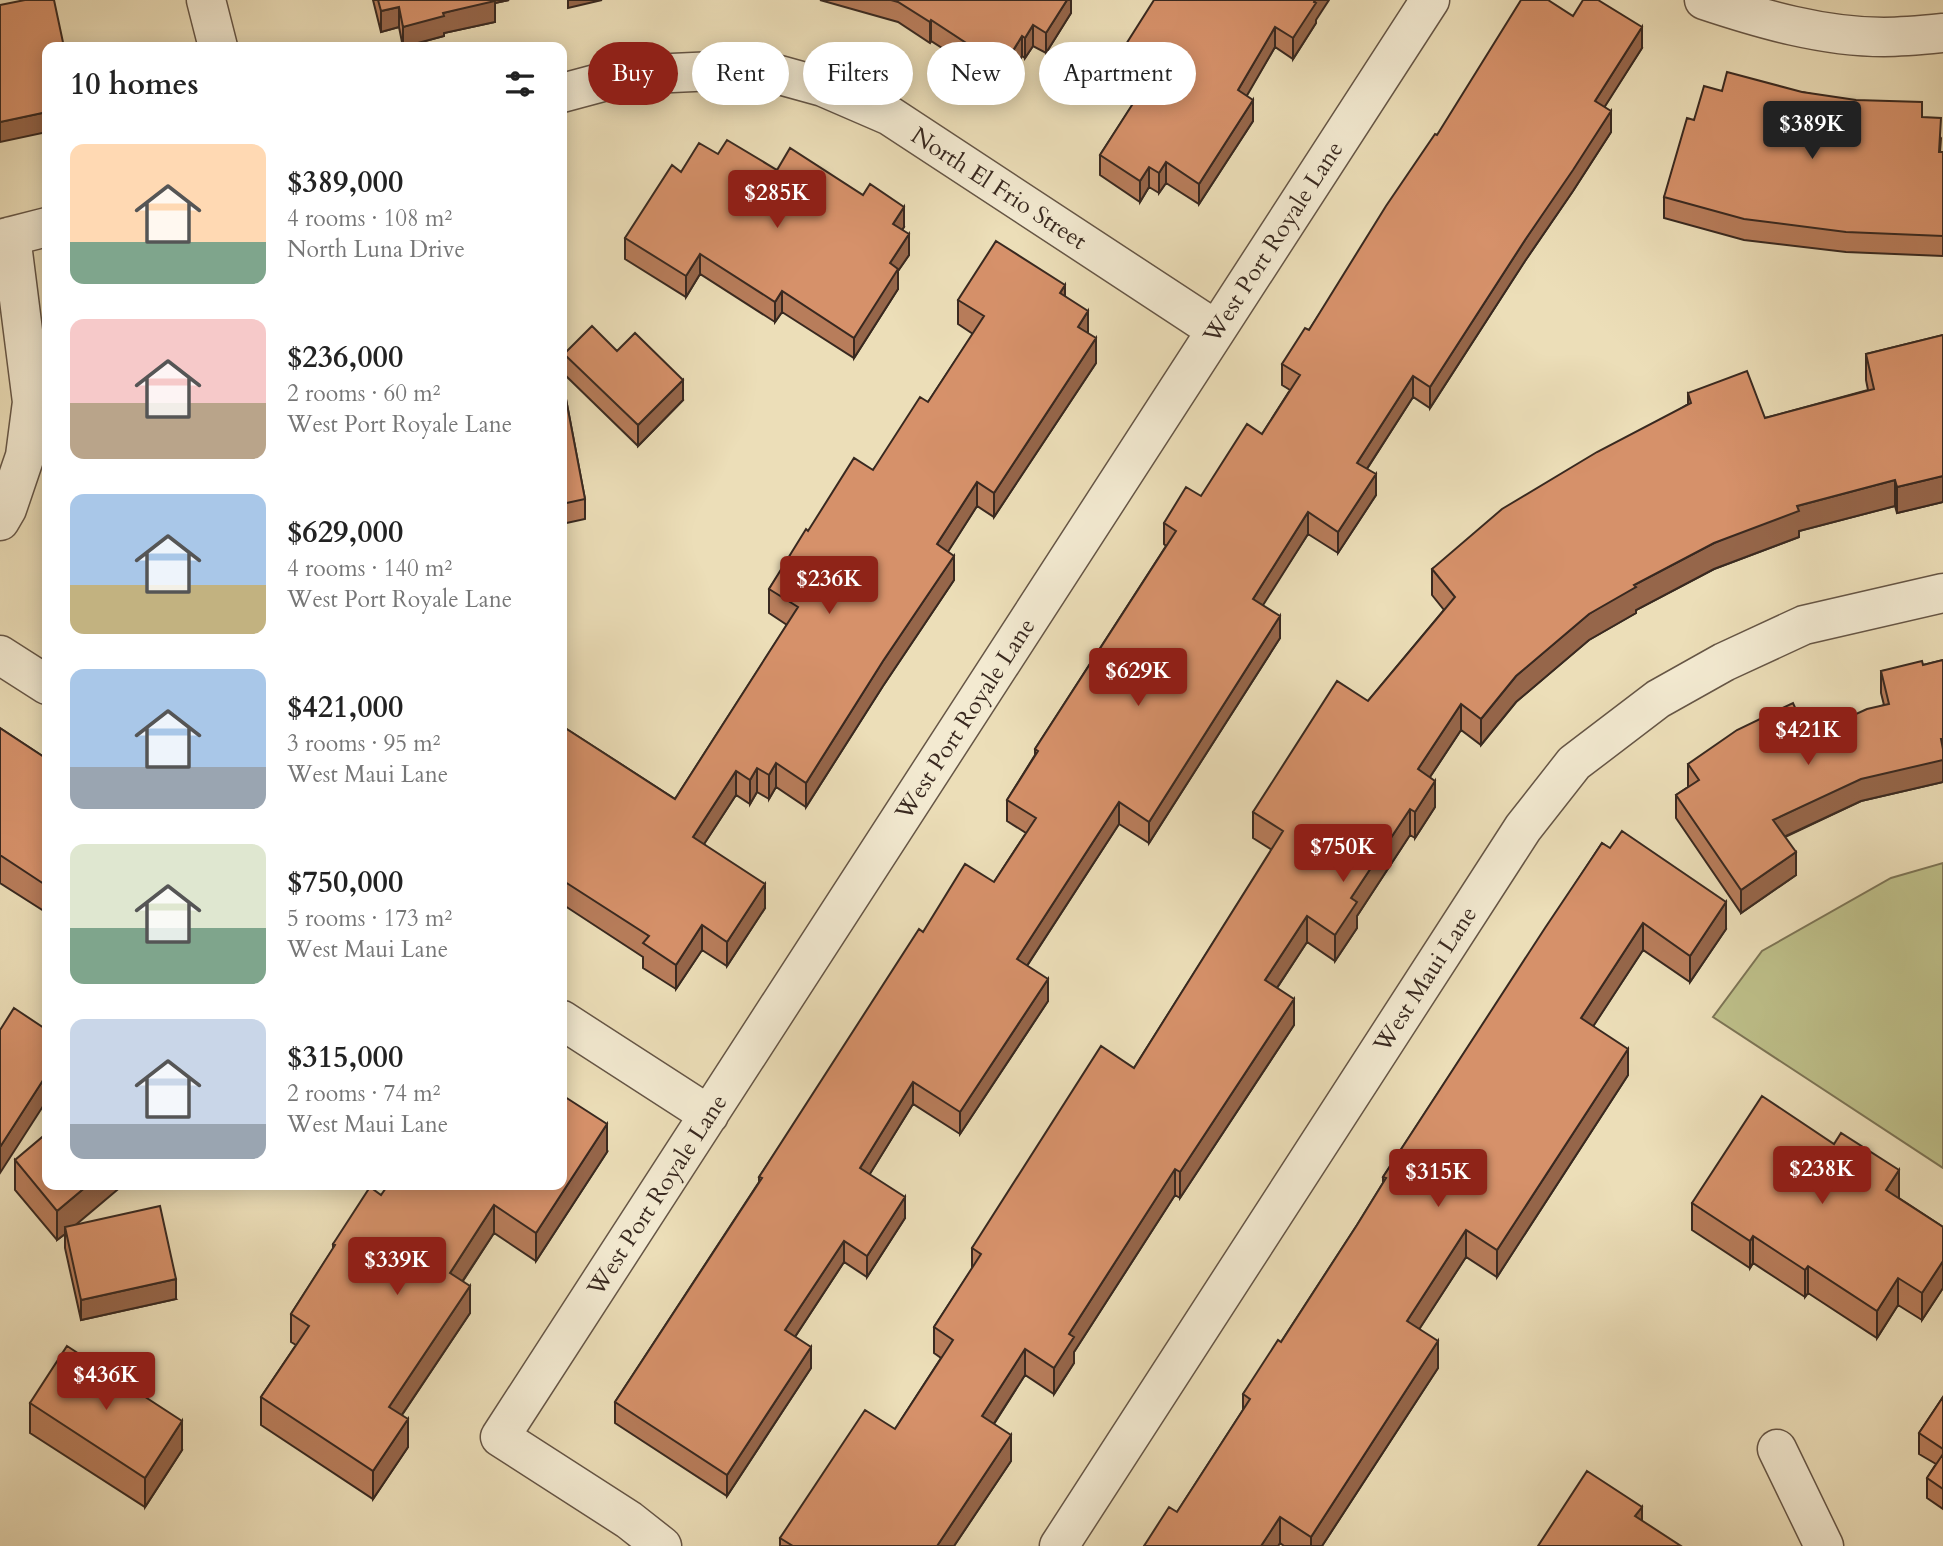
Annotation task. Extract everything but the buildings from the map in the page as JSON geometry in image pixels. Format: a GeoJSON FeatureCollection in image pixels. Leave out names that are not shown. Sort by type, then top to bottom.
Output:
{"type":"FeatureCollection","features":[{"type":"Feature","properties":{"kind":"street"},"geometry":{"type":"LineString","coordinates":[[206,0],[217,42]]}},
{"type":"Feature","properties":{"kind":"street","name":"West Port Royale Lane"},"geometry":{"type":"LineString","coordinates":[[662,1546],[629,1520],[500,1437],[1430,0]]}},
{"type":"Feature","properties":{"kind":"street"},"geometry":{"type":"LineString","coordinates":[[1704,0],[1751,16],[1829,32],[1883,37],[1943,33]]}},
{"type":"Feature","properties":{"kind":"street","name":"North El Frio Street"},"geometry":{"type":"LineString","coordinates":[[567,92],[629,75],[758,69],[823,87],[890,116],[1216,330]]}},
{"type":"Feature","properties":{"kind":"street"},"geometry":{"type":"LineString","coordinates":[[0,521],[25,456],[32,402],[6,237],[42,227]]}},
{"type":"Feature","properties":{"kind":"street","name":"West Maui Lane"},"geometry":{"type":"LineString","coordinates":[[1059,1546],[1523,828],[1574,763],[1658,699],[1735,656],[1804,625],[1943,593]]}},
{"type":"Feature","properties":{"kind":"street"},"geometry":{"type":"LineString","coordinates":[[0,654],[42,682]]}},
{"type":"Feature","properties":{"kind":"street"},"geometry":{"type":"LineString","coordinates":[[567,1023],[709,1115]]}},
{"type":"Feature","properties":{"kind":"street"},"geometry":{"type":"LineString","coordinates":[[1777,1449],[1824,1546]]}},
{"type":"Feature","properties":{"kind":"green space"},"geometry":{"type":"Polygon","coordinates":[[[1943,863],[1943,1168],[1713,1017],[1762,951],[1891,878],[1943,863]]]}}]}
